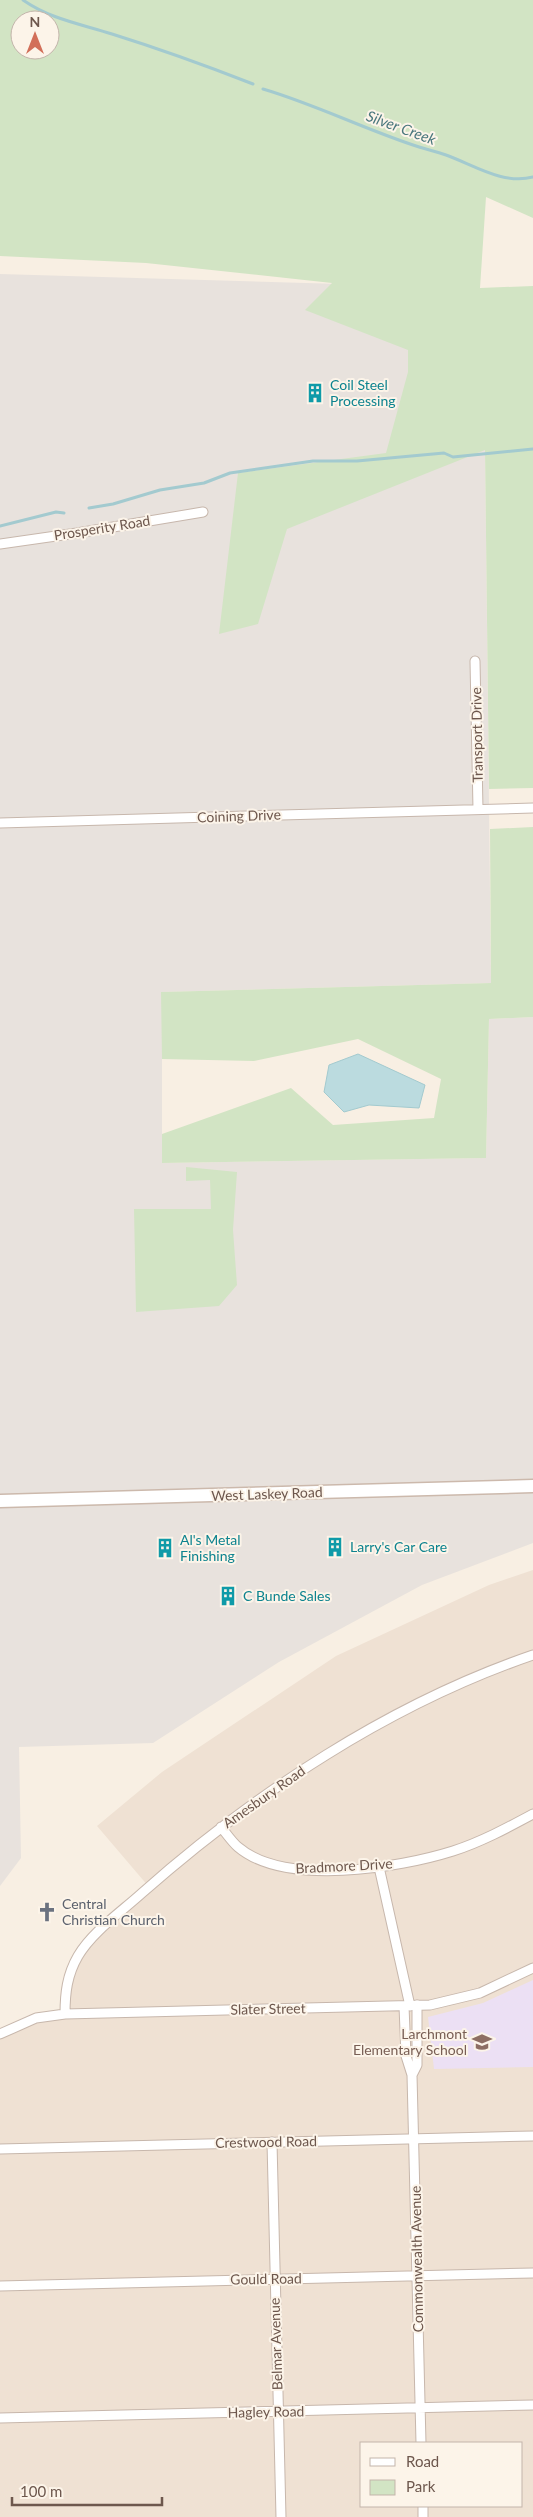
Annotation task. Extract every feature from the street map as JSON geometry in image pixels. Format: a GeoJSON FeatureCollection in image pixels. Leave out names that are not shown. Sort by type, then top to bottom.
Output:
{"type":"FeatureCollection","features":[{"type":"Feature","properties":{"kind":"main road","name":"West Laskey Road"},"geometry":{"type":"LineString","coordinates":[[0,1501],[533,1486]]}},
{"type":"Feature","properties":{"kind":"street","name":"Prosperity Road"},"geometry":{"type":"LineString","coordinates":[[0,544],[203,512]]}},
{"type":"Feature","properties":{"kind":"street","name":"Transport Drive"},"geometry":{"type":"LineString","coordinates":[[475,661],[478,809]]}},
{"type":"Feature","properties":{"kind":"street","name":"Coining Drive"},"geometry":{"type":"LineString","coordinates":[[0,823],[533,808]]}},
{"type":"Feature","properties":{"kind":"street","name":"Amesbury Road"},"geometry":{"type":"LineString","coordinates":[[65,2014],[67,1982],[79,1954],[120,1912],[221,1827],[284,1781],[349,1741],[432,1697],[533,1655]]}},
{"type":"Feature","properties":{"kind":"street","name":"Bradmore Drive"},"geometry":{"type":"LineString","coordinates":[[221,1827],[238,1847],[258,1859],[283,1868],[311,1871],[379,1867],[454,1851],[499,1832],[533,1814]]}},
{"type":"Feature","properties":{"kind":"street","name":"Commonwealth Avenue"},"geometry":{"type":"LineString","coordinates":[[379,1867],[410,2006],[417,2065],[412,2075],[422,2442]]}},
{"type":"Feature","properties":{"kind":"street","name":"Slater Street"},"geometry":{"type":"LineString","coordinates":[[0,2034],[36,2018],[65,2014],[410,2006],[471,1996],[533,1968]]}},
{"type":"Feature","properties":{"kind":"street","name":"Crestwood Road"},"geometry":{"type":"LineString","coordinates":[[0,2149],[533,2136]]}},
{"type":"Feature","properties":{"kind":"street","name":"Belmar Avenue"},"geometry":{"type":"LineString","coordinates":[[272,2142],[281,2517]]}},
{"type":"Feature","properties":{"kind":"street","name":"Gould Road"},"geometry":{"type":"LineString","coordinates":[[0,2286],[533,2273]]}},
{"type":"Feature","properties":{"kind":"street","name":"Hagley Road"},"geometry":{"type":"LineString","coordinates":[[0,2418],[533,2406]]}},
{"type":"Feature","properties":{"kind":"shaded area"},"geometry":{"type":"Polygon","coordinates":[[[0,274],[480,288],[485,449],[491,983],[162,992],[162,1163],[486,1158],[489,1019],[533,1017],[533,1543],[422,1585],[279,1662],[153,1743],[19,1747],[21,1858],[0,1886],[0,274]]]}},
{"type":"Feature","properties":{"kind":"shaded area"},"geometry":{"type":"Polygon","coordinates":[[[533,1570],[533,2517],[0,2517],[0,2034],[9,2029],[65,2014],[79,1954],[149,1887],[97,1826],[162,1772],[336,1656],[489,1585],[533,1570]]]}},
{"type":"Feature","properties":{"kind":"shaded area","name":"Larchmont Elementary School"},"geometry":{"type":"Polygon","coordinates":[[[533,1980],[533,2067],[434,2069],[428,2017],[483,2003],[533,1980]]]}},
{"type":"Feature","properties":{"kind":"green space"},"geometry":{"type":"Polygon","coordinates":[[[0,0],[533,0],[533,218],[486,197],[480,288],[533,286],[533,788],[489,789],[485,450],[287,529],[258,624],[219,634],[238,473],[386,453],[408,372],[408,350],[305,310],[332,283],[146,263],[0,256],[0,0]]]}},
{"type":"Feature","properties":{"kind":"green space"},"geometry":{"type":"Polygon","coordinates":[[[533,827],[533,1017],[489,1019],[486,1158],[162,1163],[162,1134],[291,1088],[333,1125],[434,1118],[441,1079],[358,1039],[254,1061],[162,1059],[161,992],[491,983],[490,829],[533,827]]]}},
{"type":"Feature","properties":{"kind":"green space"},"geometry":{"type":"Polygon","coordinates":[[[186,1167],[237,1172],[233,1230],[237,1285],[219,1306],[136,1312],[134,1209],[211,1209],[210,1180],[186,1181],[186,1167]]]}},
{"type":"Feature","properties":{"kind":"water"},"geometry":{"type":"Polygon","coordinates":[[[358,1054],[425,1085],[419,1108],[369,1105],[344,1112],[324,1092],[329,1065],[358,1054]]]}},
{"type":"Feature","properties":{"kind":"waterway","name":"Silver Creek"},"geometry":{"type":"LineString","coordinates":[[23,0],[44,12],[201,64],[253,84]]}},
{"type":"Feature","properties":{"kind":"waterway","name":"Silver Creek"},"geometry":{"type":"LineString","coordinates":[[263,89],[394,138],[446,155],[489,173],[511,178],[533,177]]}},
{"type":"Feature","properties":{"kind":"waterway"},"geometry":{"type":"LineString","coordinates":[[89,508],[113,504],[160,490],[204,483],[230,473],[313,461],[357,461],[444,453],[453,457],[533,449]]}},
{"type":"Feature","properties":{"kind":"waterway"},"geometry":{"type":"LineString","coordinates":[[0,526],[56,512],[64,513]]}},
{"type":"Feature","properties":{"kind":"place","name":"Coil Steel Processing"},"geometry":{"type":"Point","coordinates":[315,393]}},
{"type":"Feature","properties":{"kind":"place","name":"Larry's Car Care"},"geometry":{"type":"Point","coordinates":[335,1547]}},
{"type":"Feature","properties":{"kind":"place","name":"Al's Metal Finishing"},"geometry":{"type":"Point","coordinates":[165,1548]}},
{"type":"Feature","properties":{"kind":"place","name":"C Bunde Sales"},"geometry":{"type":"Point","coordinates":[228,1596]}},
{"type":"Feature","properties":{"kind":"place","name":"Central Christian Church"},"geometry":{"type":"Point","coordinates":[47,1912]}},
{"type":"Feature","properties":{"kind":"place","name":"Larchmont Elementary School"},"geometry":{"type":"Point","coordinates":[482,2042]}}]}
